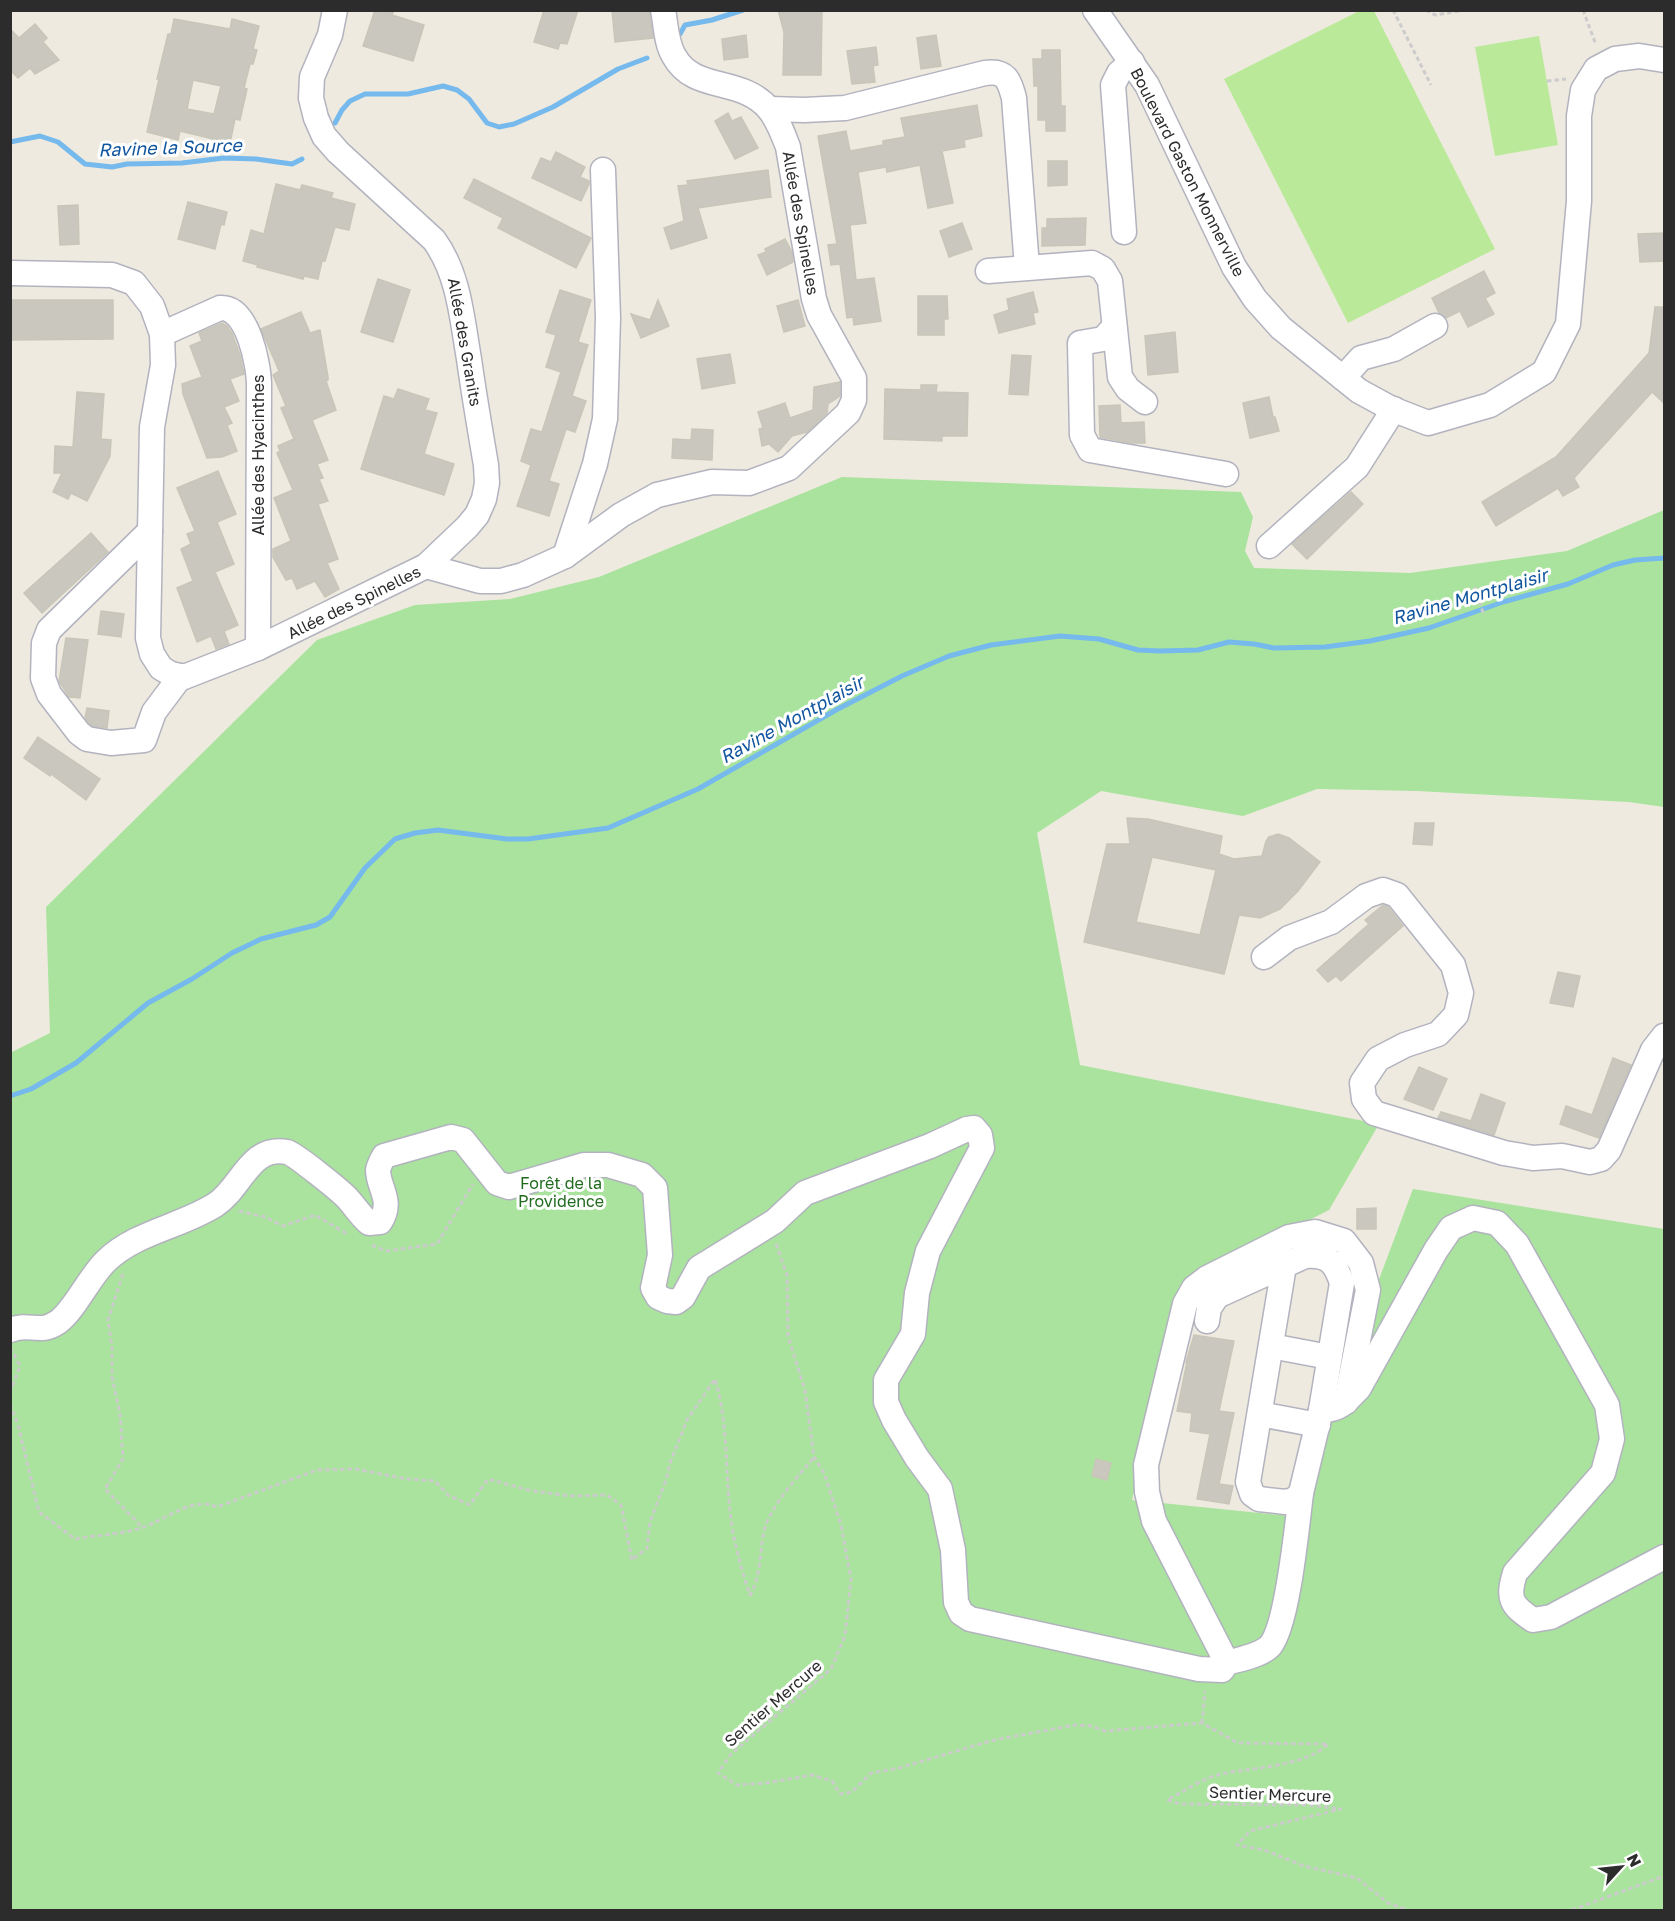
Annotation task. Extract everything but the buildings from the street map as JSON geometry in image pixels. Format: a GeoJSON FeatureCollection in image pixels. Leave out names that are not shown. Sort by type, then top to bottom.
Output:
{"type":"FeatureCollection","features":[{"type":"Feature","properties":{"kind":"street","name":"Allée des Granits"},"geometry":{"type":"LineString","coordinates":[[335,10],[330,35],[312,77],[311,98],[316,118],[324,136],[338,152],[434,240],[452,271],[486,465],[487,483],[484,499],[477,515],[426,566]]}},
{"type":"Feature","properties":{"kind":"street","name":"Allée des Spinelles"},"geometry":{"type":"LineString","coordinates":[[181,676],[258,648],[426,566],[480,581],[501,581],[523,575],[565,556],[621,515],[657,495],[712,482],[749,483],[789,468],[848,413],[854,400],[854,378],[819,315],[814,299],[788,147],[780,128],[769,109],[749,93],[729,85],[704,81],[681,66],[669,44],[663,10]]}},
{"type":"Feature","properties":{"kind":"street","name":"Boulevard Gaston Monnerville"},"geometry":{"type":"LineString","coordinates":[[1095,10],[1132,62],[1159,108],[1239,275],[1255,299],[1281,328],[1359,391],[1428,423],[1490,405],[1544,372],[1568,324],[1579,201],[1579,116],[1583,90],[1596,69],[1604,65]]}},
{"type":"Feature","properties":{"kind":"street"},"geometry":{"type":"LineString","coordinates":[[1604,65],[1615,59],[1639,56],[1665,60]]}},
{"type":"Feature","properties":{"kind":"street"},"geometry":{"type":"LineString","coordinates":[[1124,232],[1113,86],[1119,73],[1132,62]]}},
{"type":"Feature","properties":{"kind":"street"},"geometry":{"type":"LineString","coordinates":[[769,109],[845,108],[985,73],[996,71],[1004,75],[1014,98],[1027,267]]}},
{"type":"Feature","properties":{"kind":"street"},"geometry":{"type":"LineString","coordinates":[[565,556],[595,464],[605,419],[608,318],[603,170]]}},
{"type":"Feature","properties":{"kind":"street"},"geometry":{"type":"LineString","coordinates":[[988,271],[1092,263],[1103,269],[1110,281],[1120,377],[1128,389],[1145,402]]}},
{"type":"Feature","properties":{"kind":"street"},"geometry":{"type":"LineString","coordinates":[[10,273],[112,275],[134,283],[152,306],[162,334],[163,365],[152,427],[148,638],[152,654],[161,668],[171,674],[181,676],[154,712],[144,740],[111,743],[87,739],[79,734],[49,694],[43,678],[44,643],[49,630],[150,531]]}},
{"type":"Feature","properties":{"kind":"street","name":"Allée des Hyacinthes"},"geometry":{"type":"LineString","coordinates":[[162,334],[213,311],[227,308],[235,312],[256,353],[259,369],[258,648]]}},
{"type":"Feature","properties":{"kind":"street"},"geometry":{"type":"LineString","coordinates":[[1343,378],[1361,358],[1394,350],[1435,326]]}},
{"type":"Feature","properties":{"kind":"street"},"geometry":{"type":"LineString","coordinates":[[1114,327],[1103,339],[1080,343],[1082,435],[1090,450],[1226,474]]}},
{"type":"Feature","properties":{"kind":"street"},"geometry":{"type":"LineString","coordinates":[[1269,546],[1357,466],[1394,409]]}},
{"type":"Feature","properties":{"kind":"street"},"geometry":{"type":"LineString","coordinates":[[1264,957],[1289,938],[1331,922],[1366,896],[1383,890],[1397,895],[1453,965],[1461,993],[1456,1015],[1438,1034],[1378,1059],[1362,1083],[1364,1099],[1374,1113],[1504,1153],[1533,1158],[1562,1156],[1590,1162],[1601,1159],[1609,1150],[1653,1050],[1665,1036]]}},
{"type":"Feature","properties":{"kind":"street"},"geometry":{"type":"LineString","coordinates":[[10,1330],[18,1327],[46,1329],[61,1320],[104,1262],[123,1246],[216,1205],[239,1182],[252,1162],[273,1150],[291,1153],[348,1198],[358,1213],[369,1223],[380,1222],[384,1215],[385,1194],[378,1169],[384,1156],[451,1137],[463,1140],[497,1183],[509,1187],[584,1165],[608,1165],[642,1175],[654,1188],[660,1255],[653,1288],[658,1297],[667,1302],[676,1302],[683,1297],[699,1268],[775,1221],[805,1193],[974,1128],[981,1135],[982,1148],[928,1251],[917,1293],[913,1334],[886,1380],[886,1402],[894,1420],[940,1489],[953,1550],[956,1602],[962,1613],[970,1619],[1199,1669],[1222,1670],[1227,1663],[1259,1653],[1270,1646],[1283,1617],[1301,1493],[1319,1418],[1342,1283],[1338,1269],[1330,1260],[1317,1255],[1305,1256],[1217,1296],[1209,1308],[1207,1321]]}},
{"type":"Feature","properties":{"kind":"street"},"geometry":{"type":"LineString","coordinates":[[1260,1414],[1319,1418],[1346,1402],[1359,1388],[1436,1250],[1451,1228],[1473,1218],[1497,1223],[1517,1244],[1607,1405],[1612,1439],[1603,1473],[1515,1573],[1509,1590],[1516,1609],[1533,1620],[1551,1617],[1665,1557]]}},
{"type":"Feature","properties":{"kind":"street"},"geometry":{"type":"LineString","coordinates":[[1227,1663],[1155,1521],[1147,1492],[1146,1466],[1185,1304],[1194,1288],[1207,1278],[1289,1237],[1315,1232],[1344,1241],[1361,1263],[1368,1290],[1346,1402]]}},
{"type":"Feature","properties":{"kind":"street"},"geometry":{"type":"LineString","coordinates":[[1284,1266],[1248,1482],[1252,1494],[1259,1499],[1285,1502],[1294,1500],[1301,1493]]}},
{"type":"Feature","properties":{"kind":"street"},"geometry":{"type":"LineString","coordinates":[[1271,1346],[1329,1357]]}},
{"type":"Feature","properties":{"kind":"path"},"geometry":{"type":"LineString","coordinates":[[1393,10],[1431,85]]}},
{"type":"Feature","properties":{"kind":"path"},"geometry":{"type":"LineString","coordinates":[[1426,10],[1435,15],[1465,10]]}},
{"type":"Feature","properties":{"kind":"path"},"geometry":{"type":"LineString","coordinates":[[1583,10],[1604,65]]}},
{"type":"Feature","properties":{"kind":"path"},"geometry":{"type":"LineString","coordinates":[[1475,587],[1484,616]]}},
{"type":"Feature","properties":{"kind":"path"},"geometry":{"type":"LineString","coordinates":[[10,1404],[18,1425],[39,1512],[75,1539],[143,1528],[178,1510],[208,1503],[217,1507],[317,1470],[356,1469],[406,1479],[435,1481],[448,1495],[470,1505],[488,1479],[528,1490],[569,1496],[607,1495],[621,1505],[632,1560],[647,1548],[650,1522],[687,1420],[714,1379],[720,1396],[723,1420],[733,1531],[750,1595],[757,1582],[766,1523],[783,1496],[814,1457],[805,1390],[788,1336],[787,1275],[776,1246],[775,1221]]}},
{"type":"Feature","properties":{"kind":"path"},"geometry":{"type":"LineString","coordinates":[[123,1246],[128,1261],[108,1320],[112,1348],[112,1377],[120,1414],[123,1459],[105,1488],[143,1528]]}},
{"type":"Feature","properties":{"kind":"path"},"geometry":{"type":"LineString","coordinates":[[10,1346],[20,1366],[10,1393]]}},
{"type":"Feature","properties":{"kind":"path","name":"Sentier Mercure"},"geometry":{"type":"LineString","coordinates":[[814,1457],[824,1473],[841,1524],[851,1579],[845,1636],[831,1669],[731,1754],[718,1773],[736,1785],[766,1783],[812,1775],[832,1781],[840,1794],[852,1792],[871,1773],[899,1768],[994,1740],[1075,1725],[1090,1726],[1105,1731],[1202,1723],[1238,1743],[1328,1744],[1321,1752],[1279,1765],[1216,1776],[1167,1800],[1180,1804],[1308,1805],[1341,1809],[1250,1831],[1237,1845],[1264,1850],[1304,1866],[1357,1878],[1388,1903],[1408,1911]]}},
{"type":"Feature","properties":{"kind":"path"},"geometry":{"type":"LineString","coordinates":[[1199,1669],[1205,1689],[1202,1723]]}},
{"type":"Feature","properties":{"kind":"path"},"geometry":{"type":"LineString","coordinates":[[1572,1911],[1665,1876]]}},
{"type":"Feature","properties":{"kind":"green space"},"geometry":{"type":"Polygon","coordinates":[[[1359,11],[1374,11],[1495,249],[1348,323],[1224,79],[1359,11]]]}},
{"type":"Feature","properties":{"kind":"green space"},"geometry":{"type":"Polygon","coordinates":[[[1539,36],[1558,145],[1495,156],[1475,47],[1539,36]]]}},
{"type":"Feature","properties":{"kind":"green space","name":"Forêt de la Providence"},"geometry":{"type":"Polygon","coordinates":[[[842,477],[1241,492],[1253,517],[1245,551],[1254,568],[1410,573],[1567,551],[1664,510],[1664,807],[1629,802],[1417,791],[1317,789],[1243,816],[1101,791],[1037,833],[1080,1065],[1379,1124],[1329,1210],[1184,1283],[1132,1500],[1290,1516],[1413,1189],[1664,1229],[1664,1910],[11,1910],[10,1053],[50,1033],[46,907],[317,640],[415,605],[510,599],[599,577],[842,477]]]}},
{"type":"Feature","properties":{"kind":"waterway","name":"Ravine la Source"},"geometry":{"type":"LineString","coordinates":[[680,34],[685,25],[712,20],[743,10]]}},
{"type":"Feature","properties":{"kind":"waterway","name":"Ravine la Source"},"geometry":{"type":"LineString","coordinates":[[335,123],[350,101],[365,94],[408,94],[443,86],[457,90],[469,99],[487,123],[499,127],[514,124],[553,107],[618,69],[647,58]]}},
{"type":"Feature","properties":{"kind":"waterway","name":"Ravine la Source"},"geometry":{"type":"LineString","coordinates":[[10,142],[40,136],[58,142],[85,164],[112,167],[224,158],[256,159],[292,164],[302,159]]}},
{"type":"Feature","properties":{"kind":"waterway","name":"Ravine Montplaisir"},"geometry":{"type":"LineString","coordinates":[[10,1096],[31,1089],[76,1063],[148,1003],[192,979],[232,953],[261,939],[316,925],[330,917],[365,868],[395,839],[438,830],[507,839],[528,839],[608,828],[698,789],[836,710],[902,676],[949,656],[991,645],[1060,636],[1099,639],[1138,650],[1160,651],[1198,650],[1229,642],[1274,648],[1325,647],[1370,641],[1429,628],[1503,602],[1568,584],[1613,565],[1635,560],[1664,558]]}}]}
